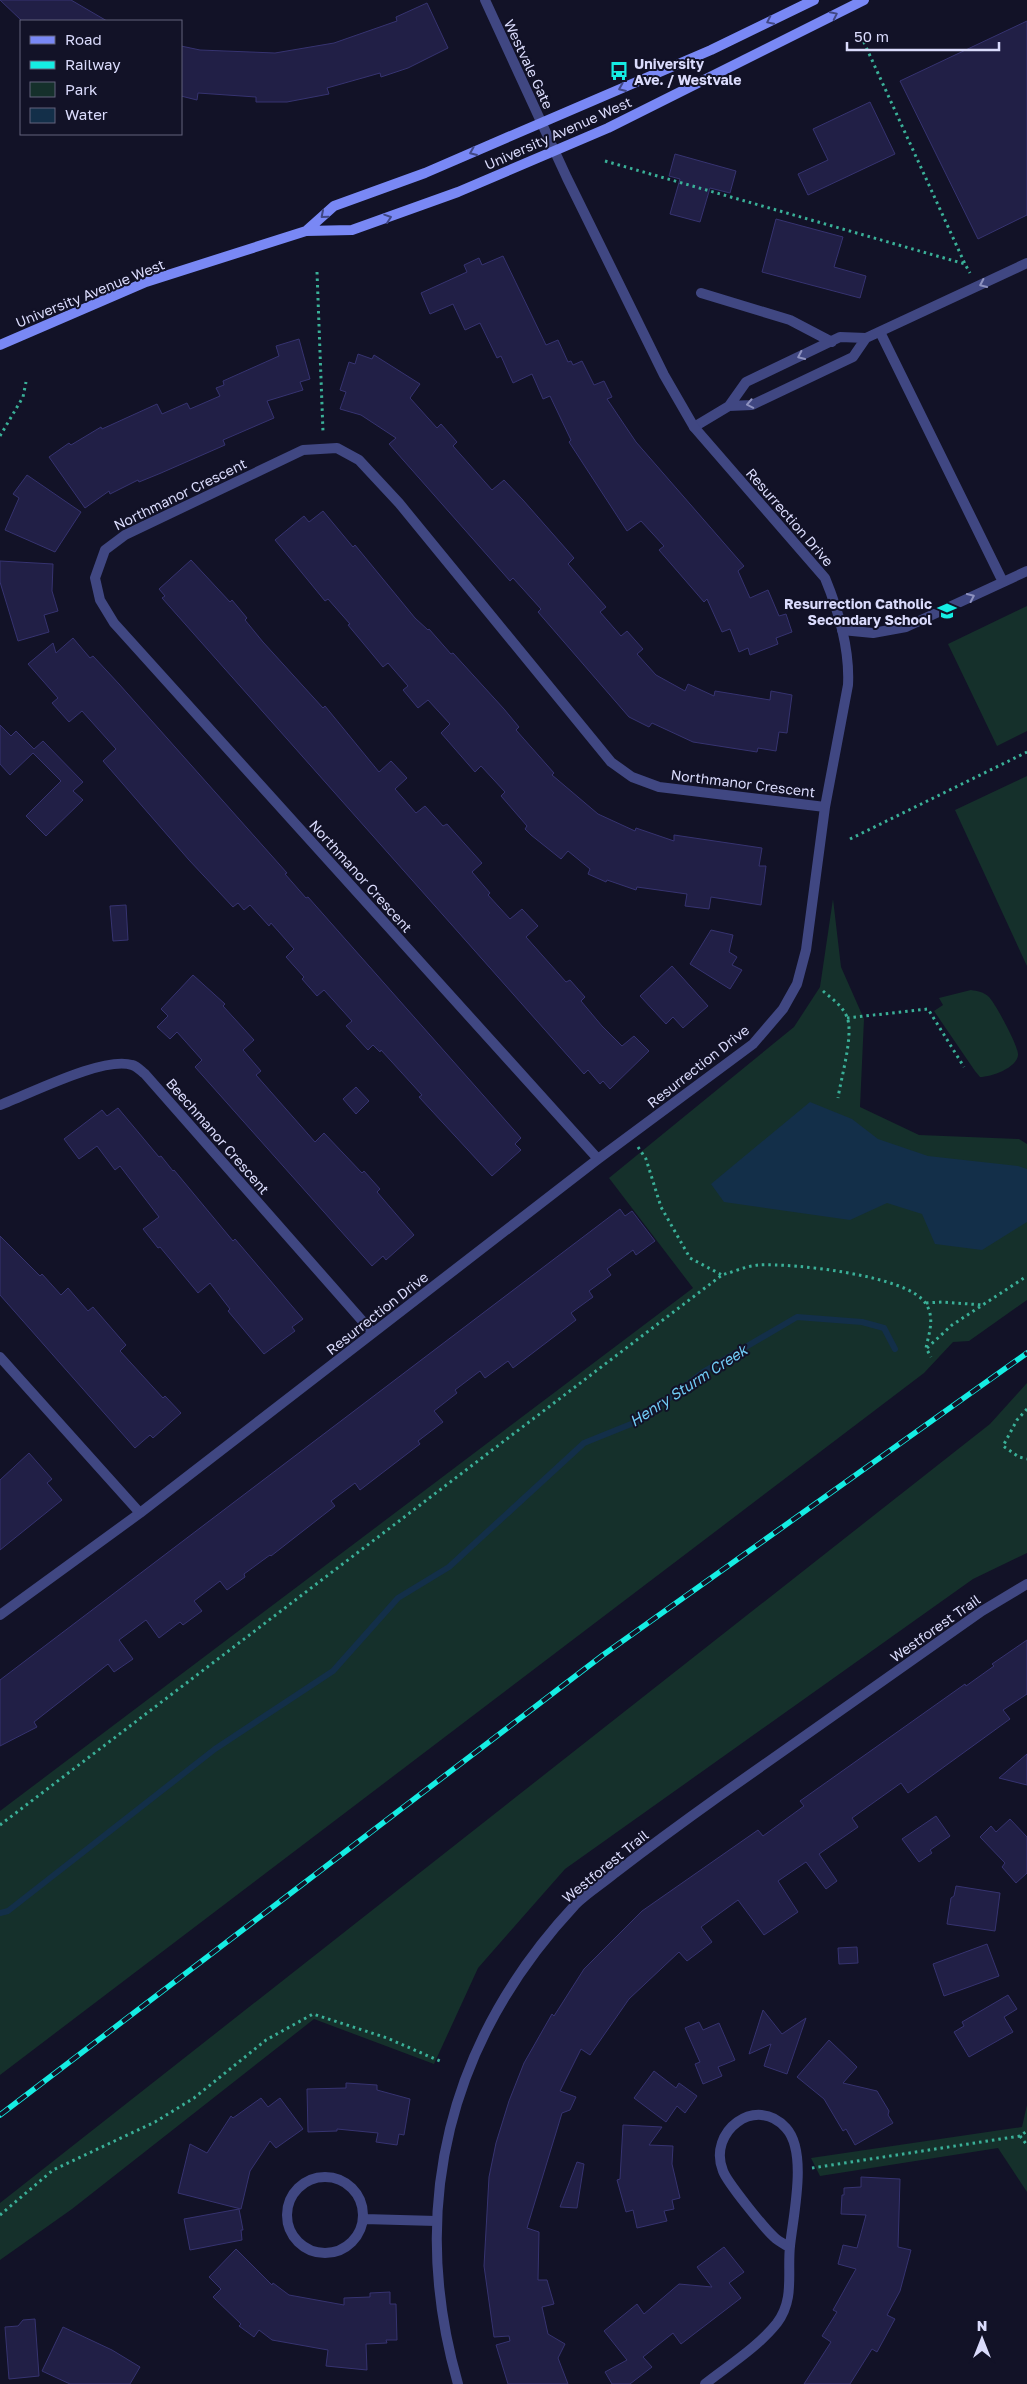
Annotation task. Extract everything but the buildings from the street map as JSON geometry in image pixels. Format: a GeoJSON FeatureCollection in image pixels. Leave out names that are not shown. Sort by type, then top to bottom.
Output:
{"type":"FeatureCollection","features":[{"type":"Feature","properties":{"kind":"main road","name":"University Avenue West"},"geometry":{"type":"LineString","coordinates":[[306,231],[334,206],[424,173],[541,123],[711,50],[814,0]]}},
{"type":"Feature","properties":{"kind":"main road","name":"University Avenue West"},"geometry":{"type":"LineString","coordinates":[[0,345],[146,282],[306,231],[352,230],[458,192],[608,128],[864,0]]}},
{"type":"Feature","properties":{"kind":"street","name":"Westvale Gate"},"geometry":{"type":"LineString","coordinates":[[485,0],[549,139]]}},
{"type":"Feature","properties":{"kind":"street","name":"Resurrection Drive"},"geometry":{"type":"LineString","coordinates":[[0,1615],[140,1513],[598,1159],[753,1044],[782,1009],[797,984],[806,950],[825,807],[848,685],[849,665],[842,630],[825,578],[694,427],[664,374],[549,139]]}},
{"type":"Feature","properties":{"kind":"street"},"geometry":{"type":"LineString","coordinates":[[694,427],[728,406],[746,382],[840,337],[866,338],[1027,263]]}},
{"type":"Feature","properties":{"kind":"street"},"geometry":{"type":"LineString","coordinates":[[701,293],[790,320],[832,342]]}},
{"type":"Feature","properties":{"kind":"street"},"geometry":{"type":"LineString","coordinates":[[880,332],[1003,582]]}},
{"type":"Feature","properties":{"kind":"street"},"geometry":{"type":"LineString","coordinates":[[728,406],[752,405],[853,357],[866,338]]}},
{"type":"Feature","properties":{"kind":"street","name":"Northmanor Crescent"},"geometry":{"type":"LineString","coordinates":[[598,1159],[114,623],[100,600],[95,578],[105,550],[124,535],[303,450],[337,448],[359,460],[399,502],[611,762],[632,778],[659,787],[825,807]]}},
{"type":"Feature","properties":{"kind":"street"},"geometry":{"type":"LineString","coordinates":[[842,630],[873,633],[906,627],[1027,571]]}},
{"type":"Feature","properties":{"kind":"street","name":"Beechmanor Crescent"},"geometry":{"type":"LineString","coordinates":[[0,1106],[97,1067],[115,1064],[133,1065],[145,1074],[373,1333]]}},
{"type":"Feature","properties":{"kind":"street"},"geometry":{"type":"LineString","coordinates":[[0,1357],[140,1513]]}},
{"type":"Feature","properties":{"kind":"street","name":"Westforest Trail"},"geometry":{"type":"LineString","coordinates":[[458,2384],[444,2332],[437,2277],[436,2221],[444,2154],[456,2101],[470,2065],[499,2006],[534,1954],[577,1903],[660,1838],[982,1612],[1027,1584]]}},
{"type":"Feature","properties":{"kind":"street"},"geometry":{"type":"LineString","coordinates":[[705,2384],[752,2348],[778,2322],[790,2294],[790,2247],[794,2220],[797,2169],[794,2142],[786,2128],[771,2117],[751,2115],[736,2120],[724,2135],[719,2156],[723,2172],[774,2238],[790,2247]]}},
{"type":"Feature","properties":{"kind":"street"},"geometry":{"type":"LineString","coordinates":[[327,2177],[349,2185],[361,2202],[364,2219],[360,2231],[352,2242],[338,2251],[323,2253],[303,2247],[290,2232],[287,2215],[291,2198],[305,2183],[327,2177]]}},
{"type":"Feature","properties":{"kind":"street"},"geometry":{"type":"LineString","coordinates":[[364,2219],[436,2221]]}},
{"type":"Feature","properties":{"kind":"path"},"geometry":{"type":"LineString","coordinates":[[860,36],[965,264],[978,286]]}},
{"type":"Feature","properties":{"kind":"path"},"geometry":{"type":"LineString","coordinates":[[605,161],[965,264]]}},
{"type":"Feature","properties":{"kind":"path"},"geometry":{"type":"LineString","coordinates":[[317,272],[323,432]]}},
{"type":"Feature","properties":{"kind":"path"},"geometry":{"type":"LineString","coordinates":[[0,436],[23,396],[26,382]]}},
{"type":"Feature","properties":{"kind":"path"},"geometry":{"type":"LineString","coordinates":[[850,839],[1027,752]]}},
{"type":"Feature","properties":{"kind":"path"},"geometry":{"type":"LineString","coordinates":[[823,991],[839,1004],[847,1018],[849,1030],[838,1098]]}},
{"type":"Feature","properties":{"kind":"path"},"geometry":{"type":"LineString","coordinates":[[847,1018],[928,1009],[964,1067]]}},
{"type":"Feature","properties":{"kind":"path"},"geometry":{"type":"LineString","coordinates":[[631,1135],[646,1159],[661,1207],[690,1258],[722,1275]]}},
{"type":"Feature","properties":{"kind":"path"},"geometry":{"type":"LineString","coordinates":[[0,1825],[722,1275],[756,1265],[792,1264],[858,1274],[913,1291],[926,1303],[932,1320],[926,1348],[931,1357]]}},
{"type":"Feature","properties":{"kind":"path"},"geometry":{"type":"LineString","coordinates":[[926,1348],[952,1325],[1027,1276]]}},
{"type":"Feature","properties":{"kind":"path"},"geometry":{"type":"LineString","coordinates":[[926,1303],[942,1302],[984,1305]]}},
{"type":"Feature","properties":{"kind":"path"},"geometry":{"type":"LineString","coordinates":[[1027,1409],[1017,1420],[1003,1446],[1019,1457],[1027,1459]]}},
{"type":"Feature","properties":{"kind":"path"},"geometry":{"type":"LineString","coordinates":[[0,2215],[53,2170],[155,2122],[194,2098],[266,2040],[313,2014],[347,2023],[442,2062]]}},
{"type":"Feature","properties":{"kind":"path"},"geometry":{"type":"LineString","coordinates":[[797,2169],[820,2168],[1020,2136],[1027,2131]]}},
{"type":"Feature","properties":{"kind":"path"},"geometry":{"type":"LineString","coordinates":[[1020,2136],[1027,2145]]}},
{"type":"Feature","properties":{"kind":"green space"},"geometry":{"type":"Polygon","coordinates":[[[1027,606],[1027,731],[997,746],[948,644],[1027,606]]]}},
{"type":"Feature","properties":{"kind":"green space"},"geometry":{"type":"Polygon","coordinates":[[[1027,776],[1027,966],[955,810],[1027,776]]]}},
{"type":"Feature","properties":{"kind":"green space"},"geometry":{"type":"Polygon","coordinates":[[[833,899],[841,967],[864,1019],[860,1107],[919,1135],[1019,1139],[1027,1144],[1027,1300],[969,1341],[953,1342],[924,1373],[0,2075],[0,1811],[693,1288],[609,1178],[794,1027],[820,987],[833,899]]]}},
{"type":"Feature","properties":{"kind":"green space"},"geometry":{"type":"Polygon","coordinates":[[[971,990],[985,994],[992,1001],[1015,1043],[1018,1055],[1017,1060],[1008,1068],[985,1077],[980,1077],[975,1071],[934,1011],[943,1005],[939,998],[971,990]]]}},
{"type":"Feature","properties":{"kind":"green space"},"geometry":{"type":"Polygon","coordinates":[[[1027,1383],[1027,1553],[973,1579],[565,1869],[478,1968],[434,2064],[314,2019],[72,2209],[0,2260],[0,2203],[990,1424],[1027,1383]]]}},
{"type":"Feature","properties":{"kind":"green space"},"geometry":{"type":"Polygon","coordinates":[[[1027,2105],[1027,2192],[998,2148],[820,2176],[811,2158],[1022,2127],[1027,2105]]]}},
{"type":"Feature","properties":{"kind":"water"},"geometry":{"type":"Polygon","coordinates":[[[810,1102],[852,1119],[878,1139],[928,1156],[1018,1166],[1027,1169],[1027,1222],[982,1250],[935,1244],[922,1214],[887,1203],[850,1220],[724,1202],[711,1184],[810,1102]]]}},
{"type":"Feature","properties":{"kind":"waterway","name":"Henry Sturm Creek"},"geometry":{"type":"LineString","coordinates":[[0,1913],[8,1911],[215,1749],[333,1671],[398,1598],[449,1567],[584,1443],[641,1420],[703,1372],[797,1317],[862,1322],[884,1328],[895,1349]]}},
{"type":"Feature","properties":{"kind":"railway"},"geometry":{"type":"LineString","coordinates":[[0,2115],[603,1655],[1027,1353]]}},
{"type":"Feature","properties":{"kind":"place","name":"University Ave. / Westvale"},"geometry":{"type":"Point","coordinates":[619,71]}},
{"type":"Feature","properties":{"kind":"place","name":"Resurrection Catholic Secondary School"},"geometry":{"type":"Point","coordinates":[947,611]}}]}
